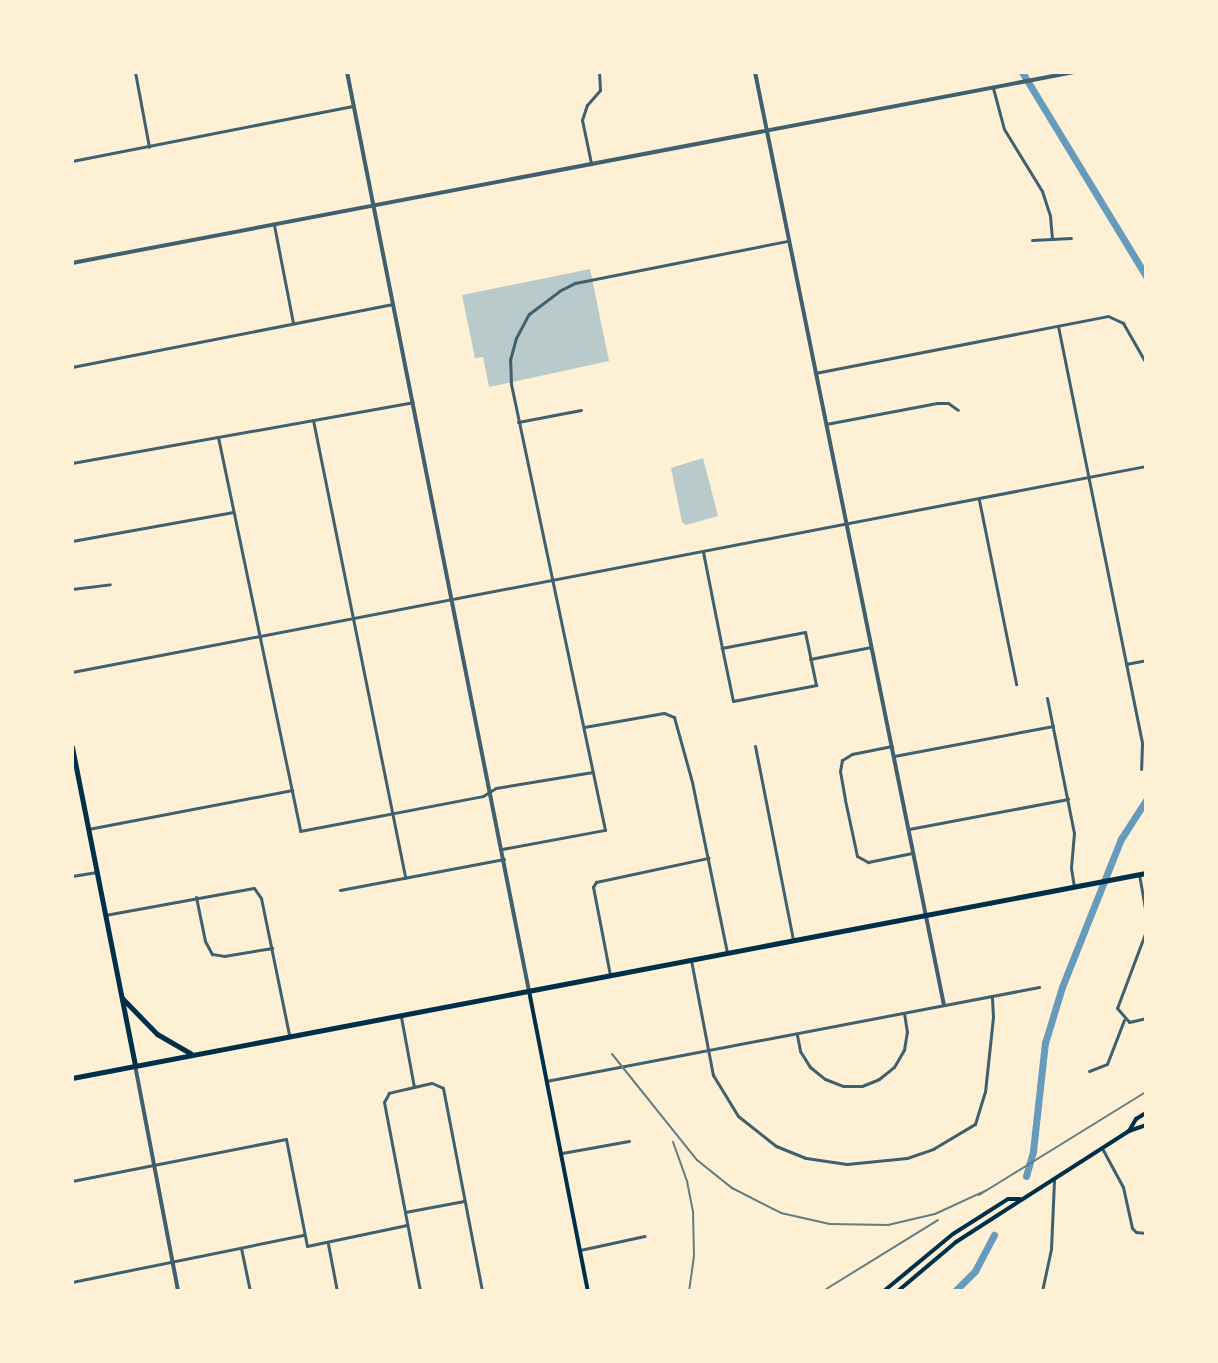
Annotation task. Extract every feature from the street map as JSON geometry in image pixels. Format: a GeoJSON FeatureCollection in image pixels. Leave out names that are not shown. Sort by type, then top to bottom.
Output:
{"type":"FeatureCollection","features":[{"type":"Feature","properties":{"kind":"main road"},"geometry":{"type":"LineString","coordinates":[[72,747],[75,775],[135,1065]]}},
{"type":"Feature","properties":{"kind":"main road"},"geometry":{"type":"LineString","coordinates":[[72,1078],[1142,874]]}},
{"type":"Feature","properties":{"kind":"main road"},"geometry":{"type":"LineString","coordinates":[[529,991],[588,1291]]}},
{"type":"Feature","properties":{"kind":"main road"},"geometry":{"type":"LineString","coordinates":[[122,998],[157,1034],[192,1055]]}},
{"type":"Feature","properties":{"kind":"main road"},"geometry":{"type":"LineString","coordinates":[[898,1291],[956,1242],[1103,1150],[1129,1131],[1146,1113]]}},
{"type":"Feature","properties":{"kind":"main road"},"geometry":{"type":"LineString","coordinates":[[1129,1131],[1146,1125]]}},
{"type":"Feature","properties":{"kind":"main road"},"geometry":{"type":"LineString","coordinates":[[884,1291],[953,1234],[1008,1199],[1022,1199]]}},
{"type":"Feature","properties":{"kind":"street"},"geometry":{"type":"LineString","coordinates":[[135,72],[149,147]]}},
{"type":"Feature","properties":{"kind":"street"},"geometry":{"type":"LineString","coordinates":[[347,72],[529,991]]}},
{"type":"Feature","properties":{"kind":"street"},"geometry":{"type":"LineString","coordinates":[[591,163],[582,120],[587,105],[600,90],[599,72]]}},
{"type":"Feature","properties":{"kind":"street"},"geometry":{"type":"LineString","coordinates":[[755,72],[944,1005]]}},
{"type":"Feature","properties":{"kind":"street"},"geometry":{"type":"LineString","coordinates":[[72,263],[1073,72]]}},
{"type":"Feature","properties":{"kind":"street"},"geometry":{"type":"LineString","coordinates":[[993,86],[1004,129],[1042,191],[1050,216],[1052,239]]}},
{"type":"Feature","properties":{"kind":"street"},"geometry":{"type":"LineString","coordinates":[[72,161],[353,106]]}},
{"type":"Feature","properties":{"kind":"street"},"geometry":{"type":"LineString","coordinates":[[274,224],[293,323]]}},
{"type":"Feature","properties":{"kind":"street"},"geometry":{"type":"LineString","coordinates":[[1032,240],[1071,238]]}},
{"type":"Feature","properties":{"kind":"street"},"geometry":{"type":"LineString","coordinates":[[502,849],[605,830],[557,592],[550,580],[518,422],[510,372],[516,338],[529,314],[559,291],[597,278],[788,241]]}},
{"type":"Feature","properties":{"kind":"street"},"geometry":{"type":"LineString","coordinates":[[72,367],[393,304]]}},
{"type":"Feature","properties":{"kind":"street"},"geometry":{"type":"LineString","coordinates":[[815,373],[1116,317],[1146,363]]}},
{"type":"Feature","properties":{"kind":"street"},"geometry":{"type":"LineString","coordinates":[[1058,326],[1142,744],[1141,769]]}},
{"type":"Feature","properties":{"kind":"street"},"geometry":{"type":"LineString","coordinates":[[72,463],[413,402]]}},
{"type":"Feature","properties":{"kind":"street"},"geometry":{"type":"LineString","coordinates":[[826,424],[937,403],[948,403],[958,410]]}},
{"type":"Feature","properties":{"kind":"street"},"geometry":{"type":"LineString","coordinates":[[518,422],[581,410]]}},
{"type":"Feature","properties":{"kind":"street"},"geometry":{"type":"LineString","coordinates":[[313,420],[405,878]]}},
{"type":"Feature","properties":{"kind":"street"},"geometry":{"type":"LineString","coordinates":[[218,437],[300,831],[593,772]]}},
{"type":"Feature","properties":{"kind":"street"},"geometry":{"type":"LineString","coordinates":[[72,672],[1146,466]]}},
{"type":"Feature","properties":{"kind":"street"},"geometry":{"type":"LineString","coordinates":[[979,498],[1016,684]]}},
{"type":"Feature","properties":{"kind":"street"},"geometry":{"type":"LineString","coordinates":[[72,541],[233,512]]}},
{"type":"Feature","properties":{"kind":"street"},"geometry":{"type":"LineString","coordinates":[[703,551],[722,648],[733,701],[816,685],[805,632],[722,648]]}},
{"type":"Feature","properties":{"kind":"street"},"geometry":{"type":"LineString","coordinates":[[72,589],[110,584]]}},
{"type":"Feature","properties":{"kind":"street"},"geometry":{"type":"LineString","coordinates":[[810,659],[871,647]]}},
{"type":"Feature","properties":{"kind":"street"},"geometry":{"type":"LineString","coordinates":[[1126,664],[1146,660]]}},
{"type":"Feature","properties":{"kind":"street"},"geometry":{"type":"LineString","coordinates":[[1047,698],[1074,833],[1071,868],[1074,886]]}},
{"type":"Feature","properties":{"kind":"street"},"geometry":{"type":"LineString","coordinates":[[584,727],[671,714],[692,782],[727,953]]}},
{"type":"Feature","properties":{"kind":"street"},"geometry":{"type":"LineString","coordinates":[[894,756],[1053,726]]}},
{"type":"Feature","properties":{"kind":"street"},"geometry":{"type":"LineString","coordinates":[[755,746],[793,940]]}},
{"type":"Feature","properties":{"kind":"street"},"geometry":{"type":"LineString","coordinates":[[892,746],[845,756],[840,771],[842,785],[857,856],[868,862],[912,853]]}},
{"type":"Feature","properties":{"kind":"street"},"geometry":{"type":"LineString","coordinates":[[88,829],[292,790]]}},
{"type":"Feature","properties":{"kind":"street"},"geometry":{"type":"LineString","coordinates":[[909,829],[1068,799]]}},
{"type":"Feature","properties":{"kind":"street"},"geometry":{"type":"LineString","coordinates":[[610,975],[593,887],[596,882],[708,858]]}},
{"type":"Feature","properties":{"kind":"street"},"geometry":{"type":"LineString","coordinates":[[340,890],[504,859]]}},
{"type":"Feature","properties":{"kind":"street"},"geometry":{"type":"LineString","coordinates":[[72,876],[97,872]]}},
{"type":"Feature","properties":{"kind":"street"},"geometry":{"type":"LineString","coordinates":[[1142,874],[1146,914]]}},
{"type":"Feature","properties":{"kind":"street"},"geometry":{"type":"LineString","coordinates":[[105,915],[254,888],[261,898],[289,1036]]}},
{"type":"Feature","properties":{"kind":"street"},"geometry":{"type":"LineString","coordinates":[[196,897],[205,941],[212,954],[224,956],[272,948]]}},
{"type":"Feature","properties":{"kind":"street"},"geometry":{"type":"LineString","coordinates":[[1146,931],[1118,1003],[1118,1013],[1124,1020],[1134,1023],[1146,1018]]}},
{"type":"Feature","properties":{"kind":"street"},"geometry":{"type":"LineString","coordinates":[[691,960],[713,1075],[729,1104],[749,1127],[776,1146],[826,1161],[885,1162],[933,1149],[975,1124],[985,1092],[993,1017],[992,996]]}},
{"type":"Feature","properties":{"kind":"street"},"geometry":{"type":"LineString","coordinates":[[546,1081],[1039,987]]}},
{"type":"Feature","properties":{"kind":"street"},"geometry":{"type":"LineString","coordinates":[[797,1033],[805,1059],[825,1079],[843,1086],[862,1086],[887,1073],[904,1050],[907,1032],[904,1013]]}},
{"type":"Feature","properties":{"kind":"street"},"geometry":{"type":"LineString","coordinates":[[400,1015],[414,1087]]}},
{"type":"Feature","properties":{"kind":"street"},"geometry":{"type":"LineString","coordinates":[[1089,1071],[1107,1064],[1124,1020]]}},
{"type":"Feature","properties":{"kind":"street"},"geometry":{"type":"LineString","coordinates":[[135,1065],[178,1291]]}},
{"type":"Feature","properties":{"kind":"street"},"geometry":{"type":"LineString","coordinates":[[420,1291],[384,1102],[389,1093],[432,1083],[443,1088],[482,1291]]}},
{"type":"Feature","properties":{"kind":"street"},"geometry":{"type":"LineString","coordinates":[[72,1181],[286,1139],[307,1246],[407,1225]]}},
{"type":"Feature","properties":{"kind":"street"},"geometry":{"type":"LineString","coordinates":[[561,1153],[629,1141]]}},
{"type":"Feature","properties":{"kind":"street"},"geometry":{"type":"LineString","coordinates":[[1103,1150],[1123,1187],[1132,1228],[1146,1233]]}},
{"type":"Feature","properties":{"kind":"street"},"geometry":{"type":"LineString","coordinates":[[1044,1290],[1054,1217],[1054,1180]]}},
{"type":"Feature","properties":{"kind":"street"},"geometry":{"type":"LineString","coordinates":[[405,1212],[464,1201]]}},
{"type":"Feature","properties":{"kind":"street"},"geometry":{"type":"LineString","coordinates":[[72,1282],[304,1235]]}},
{"type":"Feature","properties":{"kind":"street"},"geometry":{"type":"LineString","coordinates":[[580,1250],[645,1236]]}},
{"type":"Feature","properties":{"kind":"street"},"geometry":{"type":"LineString","coordinates":[[328,1243],[337,1291]]}},
{"type":"Feature","properties":{"kind":"street"},"geometry":{"type":"LineString","coordinates":[[241,1248],[250,1291]]}},
{"type":"Feature","properties":{"kind":"shaded area"},"geometry":{"type":"Polygon","coordinates":[[[590,269],[609,361],[489,387],[483,357],[475,358],[462,295],[590,269]]]}},
{"type":"Feature","properties":{"kind":"shaded area"},"geometry":{"type":"Polygon","coordinates":[[[703,458],[718,516],[686,525],[682,522],[671,468],[703,458]]]}},
{"type":"Feature","properties":{"kind":"waterway"},"geometry":{"type":"LineString","coordinates":[[1022,72],[1146,276]]}},
{"type":"Feature","properties":{"kind":"waterway"},"geometry":{"type":"LineString","coordinates":[[1026,1176],[1033,1151],[1045,1043],[1062,987],[1121,839],[1146,800]]}},
{"type":"Feature","properties":{"kind":"waterway"},"geometry":{"type":"LineString","coordinates":[[955,1291],[975,1271],[994,1235]]}},
{"type":"Feature","properties":{"kind":"railway"},"geometry":{"type":"LineString","coordinates":[[612,1054],[697,1160],[732,1188],[781,1213],[830,1224],[888,1225],[935,1214],[987,1190]]}},
{"type":"Feature","properties":{"kind":"railway"},"geometry":{"type":"LineString","coordinates":[[979,1195],[1146,1092]]}},
{"type":"Feature","properties":{"kind":"railway"},"geometry":{"type":"LineString","coordinates":[[673,1142],[687,1181],[693,1212],[694,1256],[689,1291]]}},
{"type":"Feature","properties":{"kind":"railway"},"geometry":{"type":"LineString","coordinates":[[823,1291],[938,1220]]}}]}
